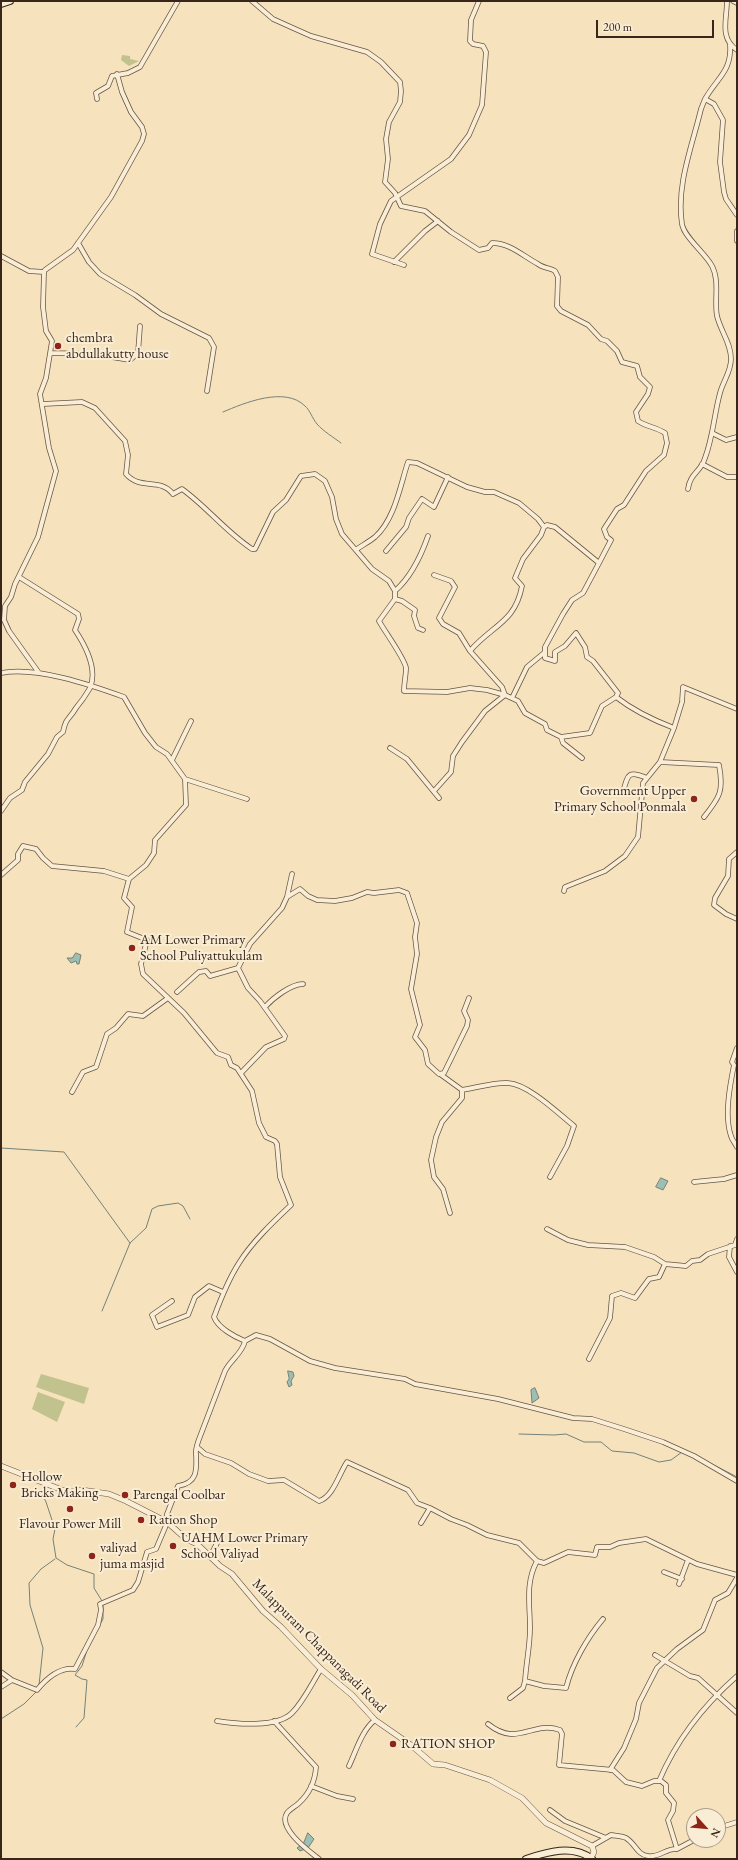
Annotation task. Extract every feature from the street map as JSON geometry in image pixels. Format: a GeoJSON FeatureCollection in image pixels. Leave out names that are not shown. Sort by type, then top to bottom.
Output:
{"type":"FeatureCollection","features":[{"type":"Feature","properties":{"kind":"main road"},"geometry":{"type":"LineString","coordinates":[[2,3],[10,1]]}},
{"type":"Feature","properties":{"kind":"main road"},"geometry":{"type":"LineString","coordinates":[[526,1859],[538,1855],[567,1850],[582,1852],[591,1858]]}},
{"type":"Feature","properties":{"kind":"street"},"geometry":{"type":"LineString","coordinates":[[97,99],[96,93],[108,86],[112,76],[128,73],[140,67],[178,1]]}},
{"type":"Feature","properties":{"kind":"street"},"geometry":{"type":"LineString","coordinates":[[43,404],[82,402],[95,408],[125,442],[128,455],[126,474],[131,480],[153,485],[162,485],[169,488],[173,494],[182,489],[198,501],[233,535],[252,549],[255,549],[273,512],[286,500],[301,476],[315,474],[325,481],[332,497],[336,519],[342,534],[357,549],[372,569],[388,581],[395,591],[394,599],[379,621],[400,654],[406,668],[404,691],[447,692],[470,688],[487,690],[505,695],[518,701],[526,713],[545,724],[547,730],[561,737],[590,733],[602,706],[616,697],[618,693],[593,661],[587,657],[585,648],[576,633],[566,646],[555,652],[555,661],[545,658],[545,647],[566,608],[572,600],[583,593],[611,540],[607,537],[604,529],[617,509],[624,505],[646,471],[664,455],[667,443],[665,433],[655,427],[644,425],[638,421],[636,412],[648,394],[650,387],[640,377],[637,366],[622,362],[617,351],[607,341],[600,339],[588,325],[561,311],[557,306],[558,277],[555,271],[539,265],[525,255],[498,243],[492,243],[488,248],[479,250],[438,222],[425,210],[401,206],[397,197],[385,182],[388,159],[386,139],[388,122],[400,102],[400,82],[381,62],[367,52],[311,36],[274,19],[252,1]]}},
{"type":"Feature","properties":{"kind":"street"},"geometry":{"type":"LineString","coordinates":[[404,265],[372,254],[380,224],[391,201],[451,159],[469,135],[476,120],[482,105],[486,52],[483,46],[473,44],[470,41],[471,20],[479,1]]}},
{"type":"Feature","properties":{"kind":"street"},"geometry":{"type":"LineString","coordinates":[[688,489],[689,479],[705,460],[723,382],[728,375],[731,361],[730,346],[717,316],[715,273],[707,256],[685,232],[682,225],[680,194],[681,183],[701,109],[705,99],[726,70],[731,59],[730,45],[725,34],[727,1]]}},
{"type":"Feature","properties":{"kind":"street"},"geometry":{"type":"LineString","coordinates":[[733,1],[737,3]]}},
{"type":"Feature","properties":{"kind":"street"},"geometry":{"type":"LineString","coordinates":[[730,45],[737,50]]}},
{"type":"Feature","properties":{"kind":"street"},"geometry":{"type":"LineString","coordinates":[[45,270],[67,256],[78,243],[120,182],[144,134],[122,92],[117,74]]}},
{"type":"Feature","properties":{"kind":"street"},"geometry":{"type":"LineString","coordinates":[[705,99],[714,104],[723,120],[720,162],[724,192],[726,199],[737,215]]}},
{"type":"Feature","properties":{"kind":"street"},"geometry":{"type":"LineString","coordinates":[[394,262],[425,231],[438,222]]}},
{"type":"Feature","properties":{"kind":"street"},"geometry":{"type":"LineString","coordinates":[[737,231],[737,241]]}},
{"type":"Feature","properties":{"kind":"street"},"geometry":{"type":"LineString","coordinates":[[78,243],[88,262],[100,274],[161,314],[208,338],[214,347],[207,391]]}},
{"type":"Feature","properties":{"kind":"street"},"geometry":{"type":"LineString","coordinates":[[1,256],[29,271],[44,272],[43,308],[46,331],[52,341],[46,378],[40,394],[43,404],[49,448],[56,471],[38,537],[19,577],[12,597],[5,606],[4,620],[9,631],[40,674]]}},
{"type":"Feature","properties":{"kind":"street"},"geometry":{"type":"LineString","coordinates":[[51,353],[93,354],[130,360],[138,353],[140,326]]}},
{"type":"Feature","properties":{"kind":"street"},"geometry":{"type":"LineString","coordinates":[[712,433],[726,440],[737,438]]}},
{"type":"Feature","properties":{"kind":"street"},"geometry":{"type":"LineString","coordinates":[[357,549],[376,536],[386,522],[401,488],[408,462],[417,463],[467,487],[485,492],[494,492],[519,503],[538,519],[544,527]]}},
{"type":"Feature","properties":{"kind":"street"},"geometry":{"type":"LineString","coordinates":[[702,464],[727,477],[737,477]]}},
{"type":"Feature","properties":{"kind":"street"},"geometry":{"type":"LineString","coordinates":[[386,551],[406,527],[422,499],[434,507],[448,477]]}},
{"type":"Feature","properties":{"kind":"street"},"geometry":{"type":"LineString","coordinates":[[544,527],[547,525],[555,527],[599,563]]}},
{"type":"Feature","properties":{"kind":"street"},"geometry":{"type":"LineString","coordinates":[[470,651],[478,642],[513,612],[519,600],[522,586],[515,578],[523,559],[541,535],[544,527]]}},
{"type":"Feature","properties":{"kind":"street"},"geometry":{"type":"LineString","coordinates":[[395,591],[405,583],[423,549],[428,536]]}},
{"type":"Feature","properties":{"kind":"street"},"geometry":{"type":"LineString","coordinates":[[434,576],[451,581],[455,584],[455,587],[439,618],[443,624],[459,633],[470,651],[502,687],[505,695]]}},
{"type":"Feature","properties":{"kind":"street"},"geometry":{"type":"LineString","coordinates":[[1,811],[10,798],[22,790],[25,782],[48,754],[57,737],[63,732],[66,719],[74,711],[90,686],[91,668],[88,653],[75,630],[79,619],[78,614],[19,577]]}},
{"type":"Feature","properties":{"kind":"street"},"geometry":{"type":"LineString","coordinates":[[394,599],[402,601],[415,610],[414,616],[418,628],[423,630]]}},
{"type":"Feature","properties":{"kind":"street"},"geometry":{"type":"LineString","coordinates":[[512,698],[527,668],[545,652]]}},
{"type":"Feature","properties":{"kind":"street"},"geometry":{"type":"LineString","coordinates":[[1,673],[19,671],[40,674],[90,686],[124,697],[145,734],[156,747],[172,760],[185,779],[186,805],[155,840],[154,853],[146,865],[129,878],[124,898],[132,907],[127,932],[147,940],[141,964],[143,974],[184,1013],[216,1053],[228,1057],[231,1065],[237,1068],[252,1092],[259,1123],[266,1137],[276,1140],[280,1177],[291,1204],[243,1257],[223,1292],[214,1317],[215,1322],[230,1333],[245,1341]]}},
{"type":"Feature","properties":{"kind":"street"},"geometry":{"type":"LineString","coordinates":[[564,891],[565,887],[605,871],[625,856],[638,837],[641,820],[640,804],[643,783],[660,762],[674,728],[682,702],[683,687],[737,709]]}},
{"type":"Feature","properties":{"kind":"street"},"geometry":{"type":"LineString","coordinates":[[434,791],[451,772],[453,756],[462,742],[486,711],[505,695]]}},
{"type":"Feature","properties":{"kind":"street"},"geometry":{"type":"LineString","coordinates":[[616,697],[637,711],[674,728]]}},
{"type":"Feature","properties":{"kind":"street"},"geometry":{"type":"LineString","coordinates":[[172,760],[191,722]]}},
{"type":"Feature","properties":{"kind":"street"},"geometry":{"type":"LineString","coordinates":[[561,737],[563,743],[582,758]]}},
{"type":"Feature","properties":{"kind":"street"},"geometry":{"type":"LineString","coordinates":[[390,748],[408,759],[439,798]]}},
{"type":"Feature","properties":{"kind":"street"},"geometry":{"type":"LineString","coordinates":[[660,762],[719,765],[721,776],[720,798],[704,817]]}},
{"type":"Feature","properties":{"kind":"street"},"geometry":{"type":"LineString","coordinates":[[623,792],[628,777],[631,774],[635,773],[647,778]]}},
{"type":"Feature","properties":{"kind":"street"},"geometry":{"type":"LineString","coordinates":[[185,779],[247,799]]}},
{"type":"Feature","properties":{"kind":"street"},"geometry":{"type":"LineString","coordinates":[[1,875],[18,860],[18,854],[23,846],[36,849],[52,866],[104,871],[129,878]]}},
{"type":"Feature","properties":{"kind":"street"},"geometry":{"type":"LineString","coordinates":[[737,852],[729,859],[728,876],[715,898],[714,905],[726,914],[737,919]]}},
{"type":"Feature","properties":{"kind":"street"},"geometry":{"type":"LineString","coordinates":[[177,992],[199,972],[206,970],[210,976],[238,968],[250,944],[282,908],[286,899],[292,874]]}},
{"type":"Feature","properties":{"kind":"street"},"geometry":{"type":"LineString","coordinates":[[286,899],[300,889],[308,896],[317,900],[335,901],[352,898],[367,892],[374,893],[399,890],[407,893],[417,923],[415,937],[417,954],[411,989],[420,1025],[415,1037],[425,1050],[428,1064],[439,1074],[462,1090],[508,1083],[519,1086],[540,1099],[574,1126],[567,1146],[550,1177]]}},
{"type":"Feature","properties":{"kind":"street"},"geometry":{"type":"LineString","coordinates":[[238,968],[248,988],[265,1007],[285,1036],[284,1039],[266,1047],[241,1073]]}},
{"type":"Feature","properties":{"kind":"street"},"geometry":{"type":"LineString","coordinates":[[265,1007],[296,984],[303,984]]}},
{"type":"Feature","properties":{"kind":"street"},"geometry":{"type":"LineString","coordinates":[[72,1092],[83,1072],[96,1067],[107,1034],[116,1028],[128,1014],[143,1016],[168,998]]}},
{"type":"Feature","properties":{"kind":"street"},"geometry":{"type":"LineString","coordinates":[[439,1074],[444,1073],[467,1026],[468,1020],[464,1011],[469,998]]}},
{"type":"Feature","properties":{"kind":"street"},"geometry":{"type":"LineString","coordinates":[[737,1048],[732,1062],[734,1065],[730,1086],[728,1126],[731,1137],[737,1147]]}},
{"type":"Feature","properties":{"kind":"street"},"geometry":{"type":"LineString","coordinates":[[450,1213],[443,1189],[434,1177],[431,1160],[436,1137],[442,1122],[462,1098],[462,1090]]}},
{"type":"Feature","properties":{"kind":"street"},"geometry":{"type":"LineString","coordinates":[[694,1182],[724,1179],[737,1175]]}},
{"type":"Feature","properties":{"kind":"street"},"geometry":{"type":"LineString","coordinates":[[546,1229],[568,1240],[588,1245],[625,1247],[654,1256],[665,1264],[686,1266],[692,1261],[700,1260],[708,1254],[735,1245],[737,1239]]}},
{"type":"Feature","properties":{"kind":"street"},"geometry":{"type":"LineString","coordinates":[[730,1246],[729,1257],[737,1272]]}},
{"type":"Feature","properties":{"kind":"street"},"geometry":{"type":"LineString","coordinates":[[589,1359],[610,1318],[612,1296],[621,1293],[635,1298],[648,1279],[659,1277],[665,1264]]}},
{"type":"Feature","properties":{"kind":"street"},"geometry":{"type":"LineString","coordinates":[[172,1301],[152,1314],[157,1327],[188,1314],[191,1311],[193,1300],[209,1286],[223,1292]]}},
{"type":"Feature","properties":{"kind":"street"},"geometry":{"type":"LineString","coordinates":[[1,1672],[12,1680],[37,1690],[57,1672],[70,1668],[75,1669],[98,1625],[101,1610],[100,1604],[133,1590],[138,1582],[147,1552],[156,1549],[167,1523],[167,1514],[178,1486],[187,1484],[194,1476],[197,1462],[197,1447],[214,1398],[226,1371],[243,1349],[245,1341],[256,1335],[270,1339],[310,1361],[322,1365],[405,1379],[415,1384],[498,1399],[573,1418],[592,1419],[663,1442],[694,1456],[737,1481]]}},
{"type":"Feature","properties":{"kind":"street"},"geometry":{"type":"LineString","coordinates":[[197,1447],[205,1454],[231,1463],[250,1474],[268,1481],[284,1480],[319,1501],[324,1500],[329,1494],[347,1462],[408,1490],[414,1500],[451,1520],[468,1525],[487,1535],[519,1543],[537,1561],[544,1563],[568,1552],[595,1555],[597,1547],[610,1547],[619,1543],[646,1539],[688,1560],[712,1569],[737,1575]]}},
{"type":"Feature","properties":{"kind":"street","name":"Malappuram Chappanagadi Road"},"geometry":{"type":"LineString","coordinates":[[1,1466],[62,1490],[71,1492],[82,1490],[108,1494],[126,1501],[167,1523],[186,1539],[197,1544],[208,1556],[232,1574],[263,1611],[281,1627],[321,1669],[352,1695],[375,1720],[410,1745],[433,1764],[445,1765],[490,1780],[522,1798],[546,1823],[592,1846]]}},
{"type":"Feature","properties":{"kind":"street"},"geometry":{"type":"LineString","coordinates":[[421,1523],[430,1508]]}},
{"type":"Feature","properties":{"kind":"street"},"geometry":{"type":"LineString","coordinates":[[208,1556],[212,1553],[218,1541]]}},
{"type":"Feature","properties":{"kind":"street"},"geometry":{"type":"LineString","coordinates":[[679,1584],[688,1560]]}},
{"type":"Feature","properties":{"kind":"street"},"geometry":{"type":"LineString","coordinates":[[510,1698],[523,1688],[526,1681],[530,1629],[528,1594],[532,1570],[537,1561]]}},
{"type":"Feature","properties":{"kind":"street"},"geometry":{"type":"LineString","coordinates":[[664,1572],[682,1579]]}},
{"type":"Feature","properties":{"kind":"street"},"geometry":{"type":"LineString","coordinates":[[610,1770],[624,1748],[636,1719],[639,1703],[657,1668],[703,1630],[716,1600],[728,1593],[737,1578]]}},
{"type":"Feature","properties":{"kind":"street"},"geometry":{"type":"LineString","coordinates":[[526,1681],[544,1686],[566,1688],[569,1676],[579,1657],[603,1619]]}},
{"type":"Feature","properties":{"kind":"street"},"geometry":{"type":"LineString","coordinates":[[656,1654],[690,1676],[698,1678],[737,1713]]}},
{"type":"Feature","properties":{"kind":"street"},"geometry":{"type":"LineString","coordinates":[[217,1721],[236,1724],[255,1724],[274,1721],[291,1714],[321,1669]]}},
{"type":"Feature","properties":{"kind":"street"},"geometry":{"type":"LineString","coordinates":[[659,1781],[666,1765],[683,1736],[717,1696],[737,1676]]}},
{"type":"Feature","properties":{"kind":"street"},"geometry":{"type":"LineString","coordinates":[[1,1687],[12,1680]]}},
{"type":"Feature","properties":{"kind":"street"},"geometry":{"type":"LineString","coordinates":[[349,1766],[370,1724],[375,1720]]}},
{"type":"Feature","properties":{"kind":"street"},"geometry":{"type":"LineString","coordinates":[[274,1721],[316,1767],[315,1778],[306,1796],[287,1813],[286,1823],[299,1843],[319,1859]]}},
{"type":"Feature","properties":{"kind":"street"},"geometry":{"type":"LineString","coordinates":[[488,1724],[497,1731],[508,1735],[532,1729],[553,1728],[560,1730],[562,1734],[559,1765],[613,1770],[626,1782],[642,1786],[659,1781],[666,1785],[666,1793],[674,1803],[673,1811],[668,1820],[677,1848]]}},
{"type":"Feature","properties":{"kind":"street"},"geometry":{"type":"LineString","coordinates":[[311,1786],[337,1796],[353,1799]]}},
{"type":"Feature","properties":{"kind":"street"},"geometry":{"type":"LineString","coordinates":[[550,1810],[565,1821],[606,1838]]}},
{"type":"Feature","properties":{"kind":"street"},"geometry":{"type":"LineString","coordinates":[[726,1825],[737,1822]]}},
{"type":"Feature","properties":{"kind":"street"},"geometry":{"type":"LineString","coordinates":[[591,1858],[594,1852],[592,1846],[611,1835],[626,1838],[637,1850],[648,1857],[686,1844]]}},
{"type":"Feature","properties":{"kind":"green space"},"geometry":{"type":"Polygon","coordinates":[[[122,55],[130,56],[130,59],[139,61],[129,66],[121,60],[122,55]]]}},
{"type":"Feature","properties":{"kind":"green space"},"geometry":{"type":"Polygon","coordinates":[[[41,1374],[89,1388],[84,1404],[36,1387],[41,1374]]]}},
{"type":"Feature","properties":{"kind":"green space"},"geometry":{"type":"Polygon","coordinates":[[[38,1392],[65,1402],[57,1422],[32,1409],[38,1392]]]}},
{"type":"Feature","properties":{"kind":"water"},"geometry":{"type":"Polygon","coordinates":[[[76,953],[81,955],[79,964],[77,964],[76,961],[71,963],[67,958],[72,958],[76,953]]]}},
{"type":"Feature","properties":{"kind":"water"},"geometry":{"type":"Polygon","coordinates":[[[661,1178],[668,1181],[663,1190],[656,1187],[661,1178]]]}},
{"type":"Feature","properties":{"kind":"water"},"geometry":{"type":"Polygon","coordinates":[[[288,1371],[293,1372],[294,1376],[291,1381],[292,1385],[289,1387],[287,1382],[289,1379],[288,1371]]]}},
{"type":"Feature","properties":{"kind":"water"},"geometry":{"type":"Polygon","coordinates":[[[535,1388],[539,1398],[532,1403],[531,1390],[535,1388]]]}},
{"type":"Feature","properties":{"kind":"water"},"geometry":{"type":"Polygon","coordinates":[[[308,1833],[314,1839],[308,1848],[300,1851],[297,1848],[303,1844],[308,1833]]]}},
{"type":"Feature","properties":{"kind":"waterway"},"geometry":{"type":"LineString","coordinates":[[223,412],[242,404],[264,398],[287,397],[297,400],[305,406],[319,427],[341,443]]}},
{"type":"Feature","properties":{"kind":"waterway"},"geometry":{"type":"LineString","coordinates":[[1,1148],[64,1152],[130,1243]]}},
{"type":"Feature","properties":{"kind":"waterway"},"geometry":{"type":"LineString","coordinates":[[102,1311],[130,1243],[146,1228],[152,1209],[158,1206],[178,1203],[183,1206],[190,1219]]}},
{"type":"Feature","properties":{"kind":"waterway"},"geometry":{"type":"LineString","coordinates":[[519,1434],[566,1434],[584,1442],[601,1442],[612,1451],[634,1453],[659,1462],[671,1460],[682,1452]]}},
{"type":"Feature","properties":{"kind":"waterway"},"geometry":{"type":"LineString","coordinates":[[687,1451],[737,1477]]}},
{"type":"Feature","properties":{"kind":"waterway"},"geometry":{"type":"LineString","coordinates":[[44,1488],[44,1498],[55,1529],[53,1539],[56,1558],[67,1565],[94,1574],[94,1588],[102,1601]]}},
{"type":"Feature","properties":{"kind":"waterway"},"geometry":{"type":"LineString","coordinates":[[39,1685],[43,1648],[30,1605],[29,1583],[41,1569],[55,1559]]}},
{"type":"Feature","properties":{"kind":"waterway"},"geometry":{"type":"LineString","coordinates":[[92,1640],[103,1619],[103,1604]]}},
{"type":"Feature","properties":{"kind":"waterway"},"geometry":{"type":"LineString","coordinates":[[76,1727],[84,1718],[87,1680],[75,1675],[82,1666],[87,1650]]}},
{"type":"Feature","properties":{"kind":"waterway"},"geometry":{"type":"LineString","coordinates":[[1,1719],[24,1704],[37,1691]]}},
{"type":"Feature","properties":{"kind":"place","name":"chembra abdullakutty house"},"geometry":{"type":"Point","coordinates":[58,346]}},
{"type":"Feature","properties":{"kind":"place","name":"Government Upper Primary School Ponmala"},"geometry":{"type":"Point","coordinates":[694,799]}},
{"type":"Feature","properties":{"kind":"place","name":"AM Lower Primary School Puliyattukulam"},"geometry":{"type":"Point","coordinates":[132,948]}},
{"type":"Feature","properties":{"kind":"place","name":"Hollow Bricks Making"},"geometry":{"type":"Point","coordinates":[13,1485]}},
{"type":"Feature","properties":{"kind":"place","name":"Parengal Coolbar"},"geometry":{"type":"Point","coordinates":[125,1495]}},
{"type":"Feature","properties":{"kind":"place","name":"Flavour Power Mill"},"geometry":{"type":"Point","coordinates":[70,1509]}},
{"type":"Feature","properties":{"kind":"place","name":"Ration Shop"},"geometry":{"type":"Point","coordinates":[141,1520]}},
{"type":"Feature","properties":{"kind":"place","name":"UAHM Lower Primary School Valiyad"},"geometry":{"type":"Point","coordinates":[173,1546]}},
{"type":"Feature","properties":{"kind":"place","name":"valiyad juma masjid"},"geometry":{"type":"Point","coordinates":[92,1556]}},
{"type":"Feature","properties":{"kind":"place","name":"RATION SHOP"},"geometry":{"type":"Point","coordinates":[393,1744]}}]}
